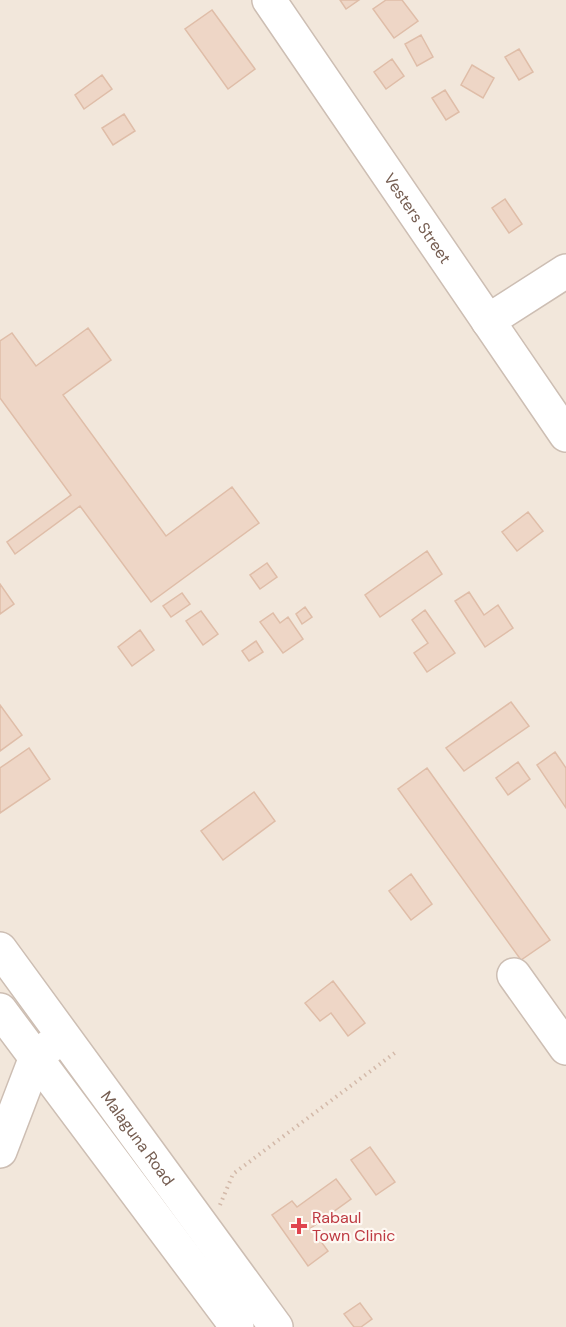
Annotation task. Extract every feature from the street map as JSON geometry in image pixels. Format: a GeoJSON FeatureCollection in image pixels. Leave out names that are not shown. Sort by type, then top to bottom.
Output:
{"type":"FeatureCollection","features":[{"type":"Feature","properties":{"kind":"street","name":"Vesters Street"},"geometry":{"type":"LineString","coordinates":[[269,0],[566,435]]}},
{"type":"Feature","properties":{"kind":"street"},"geometry":{"type":"LineString","coordinates":[[488,321],[566,271]]}},
{"type":"Feature","properties":{"kind":"street","name":"Malaguna Road"},"geometry":{"type":"LineString","coordinates":[[0,949],[276,1327]]}},
{"type":"Feature","properties":{"kind":"street"},"geometry":{"type":"LineString","coordinates":[[514,975],[566,1048]]}},
{"type":"Feature","properties":{"kind":"street","name":"Malaguna Road"},"geometry":{"type":"LineString","coordinates":[[0,1010],[237,1327]]}},
{"type":"Feature","properties":{"kind":"street"},"geometry":{"type":"LineString","coordinates":[[0,1151],[36,1057],[64,1035]]}},
{"type":"Feature","properties":{"kind":"path"},"geometry":{"type":"LineString","coordinates":[[208,1233],[233,1174],[396,1052]]}},
{"type":"Feature","properties":{"kind":"shaded area"},"geometry":{"type":"Polygon","coordinates":[[[0,0],[566,0],[566,1327],[0,1327],[0,0]]]}},
{"type":"Feature","properties":{"kind":"building"},"geometry":{"type":"Polygon","coordinates":[[[340,0],[359,0],[346,9],[340,0]]]}},
{"type":"Feature","properties":{"kind":"building"},"geometry":{"type":"Polygon","coordinates":[[[386,0],[402,0],[418,21],[394,38],[373,9],[386,0]]]}},
{"type":"Feature","properties":{"kind":"building"},"geometry":{"type":"Polygon","coordinates":[[[212,10],[255,69],[228,89],[185,29],[212,10]]]}},
{"type":"Feature","properties":{"kind":"building"},"geometry":{"type":"Polygon","coordinates":[[[421,35],[433,57],[417,66],[405,44],[421,35]]]}},
{"type":"Feature","properties":{"kind":"building"},"geometry":{"type":"Polygon","coordinates":[[[519,49],[533,72],[519,80],[505,57],[519,49]]]}},
{"type":"Feature","properties":{"kind":"building"},"geometry":{"type":"Polygon","coordinates":[[[392,59],[404,76],[386,89],[374,72],[392,59]]]}},
{"type":"Feature","properties":{"kind":"building"},"geometry":{"type":"Polygon","coordinates":[[[472,65],[494,78],[483,98],[461,85],[472,65]]]}},
{"type":"Feature","properties":{"kind":"building"},"geometry":{"type":"Polygon","coordinates":[[[102,75],[112,89],[84,109],[75,95],[102,75]]]}},
{"type":"Feature","properties":{"kind":"building"},"geometry":{"type":"Polygon","coordinates":[[[445,90],[459,112],[446,120],[432,98],[445,90]]]}},
{"type":"Feature","properties":{"kind":"building"},"geometry":{"type":"Polygon","coordinates":[[[124,114],[135,131],[113,145],[102,128],[124,114]]]}},
{"type":"Feature","properties":{"kind":"building"},"geometry":{"type":"Polygon","coordinates":[[[505,199],[522,224],[509,233],[492,208],[505,199]]]}},
{"type":"Feature","properties":{"kind":"building"},"geometry":{"type":"Polygon","coordinates":[[[88,328],[111,360],[63,395],[166,536],[232,487],[259,523],[151,602],[80,506],[15,554],[7,542],[71,495],[0,398],[0,341],[12,333],[36,366],[88,328]]]}},
{"type":"Feature","properties":{"kind":"building"},"geometry":{"type":"Polygon","coordinates":[[[528,512],[543,531],[517,551],[502,532],[528,512]]]}},
{"type":"Feature","properties":{"kind":"building"},"geometry":{"type":"Polygon","coordinates":[[[427,551],[442,574],[380,617],[365,595],[427,551]]]}},
{"type":"Feature","properties":{"kind":"building"},"geometry":{"type":"Polygon","coordinates":[[[267,563],[277,577],[260,589],[250,575],[267,563]]]}},
{"type":"Feature","properties":{"kind":"building"},"geometry":{"type":"Polygon","coordinates":[[[0,584],[14,604],[0,614],[0,584]]]}},
{"type":"Feature","properties":{"kind":"building"},"geometry":{"type":"Polygon","coordinates":[[[469,592],[484,615],[498,605],[513,628],[485,647],[455,601],[469,592]]]}},
{"type":"Feature","properties":{"kind":"building"},"geometry":{"type":"Polygon","coordinates":[[[182,593],[190,604],[171,617],[163,606],[182,593]]]}},
{"type":"Feature","properties":{"kind":"building"},"geometry":{"type":"Polygon","coordinates":[[[305,607],[312,617],[302,624],[296,614],[305,607]]]}},
{"type":"Feature","properties":{"kind":"building"},"geometry":{"type":"Polygon","coordinates":[[[425,610],[455,653],[427,672],[414,653],[428,643],[412,620],[425,610]]]}},
{"type":"Feature","properties":{"kind":"building"},"geometry":{"type":"Polygon","coordinates":[[[201,611],[218,634],[203,645],[186,621],[201,611]]]}},
{"type":"Feature","properties":{"kind":"building"},"geometry":{"type":"Polygon","coordinates":[[[273,613],[280,623],[288,617],[303,639],[283,653],[260,622],[273,613]]]}},
{"type":"Feature","properties":{"kind":"building"},"geometry":{"type":"Polygon","coordinates":[[[140,630],[154,650],[132,666],[118,647],[140,630]]]}},
{"type":"Feature","properties":{"kind":"building"},"geometry":{"type":"Polygon","coordinates":[[[256,641],[263,652],[249,661],[242,651],[256,641]]]}},
{"type":"Feature","properties":{"kind":"building"},"geometry":{"type":"Polygon","coordinates":[[[511,702],[529,726],[464,771],[446,748],[511,702]]]}},
{"type":"Feature","properties":{"kind":"building"},"geometry":{"type":"Polygon","coordinates":[[[0,705],[22,735],[0,751],[0,705]]]}},
{"type":"Feature","properties":{"kind":"building"},"geometry":{"type":"Polygon","coordinates":[[[29,748],[50,779],[0,813],[0,768],[29,748]]]}},
{"type":"Feature","properties":{"kind":"building"},"geometry":{"type":"Polygon","coordinates":[[[555,752],[566,768],[566,808],[537,765],[555,752]]]}},
{"type":"Feature","properties":{"kind":"building"},"geometry":{"type":"Polygon","coordinates":[[[518,762],[530,779],[508,795],[496,778],[518,762]]]}},
{"type":"Feature","properties":{"kind":"building"},"geometry":{"type":"Polygon","coordinates":[[[427,768],[550,940],[521,960],[398,789],[427,768]]]}},
{"type":"Feature","properties":{"kind":"building"},"geometry":{"type":"Polygon","coordinates":[[[254,792],[275,821],[223,860],[201,831],[254,792]]]}},
{"type":"Feature","properties":{"kind":"building"},"geometry":{"type":"Polygon","coordinates":[[[411,874],[432,904],[411,920],[389,891],[411,874]]]}},
{"type":"Feature","properties":{"kind":"building"},"geometry":{"type":"Polygon","coordinates":[[[333,981],[365,1023],[348,1036],[331,1013],[320,1021],[305,1003],[333,981]]]}},
{"type":"Feature","properties":{"kind":"building"},"geometry":{"type":"Polygon","coordinates":[[[370,1147],[395,1182],[376,1195],[351,1160],[370,1147]]]}},
{"type":"Feature","properties":{"kind":"building"},"geometry":{"type":"Polygon","coordinates":[[[336,1179],[351,1199],[311,1228],[328,1251],[308,1266],[272,1215],[292,1201],[297,1207],[336,1179]]]}},
{"type":"Feature","properties":{"kind":"building"},"geometry":{"type":"Polygon","coordinates":[[[360,1303],[372,1319],[361,1327],[354,1327],[344,1314],[360,1303]]]}},
{"type":"Feature","properties":{"kind":"place","name":"Rabaul Town Clinic"},"geometry":{"type":"Point","coordinates":[299,1226]}}]}
